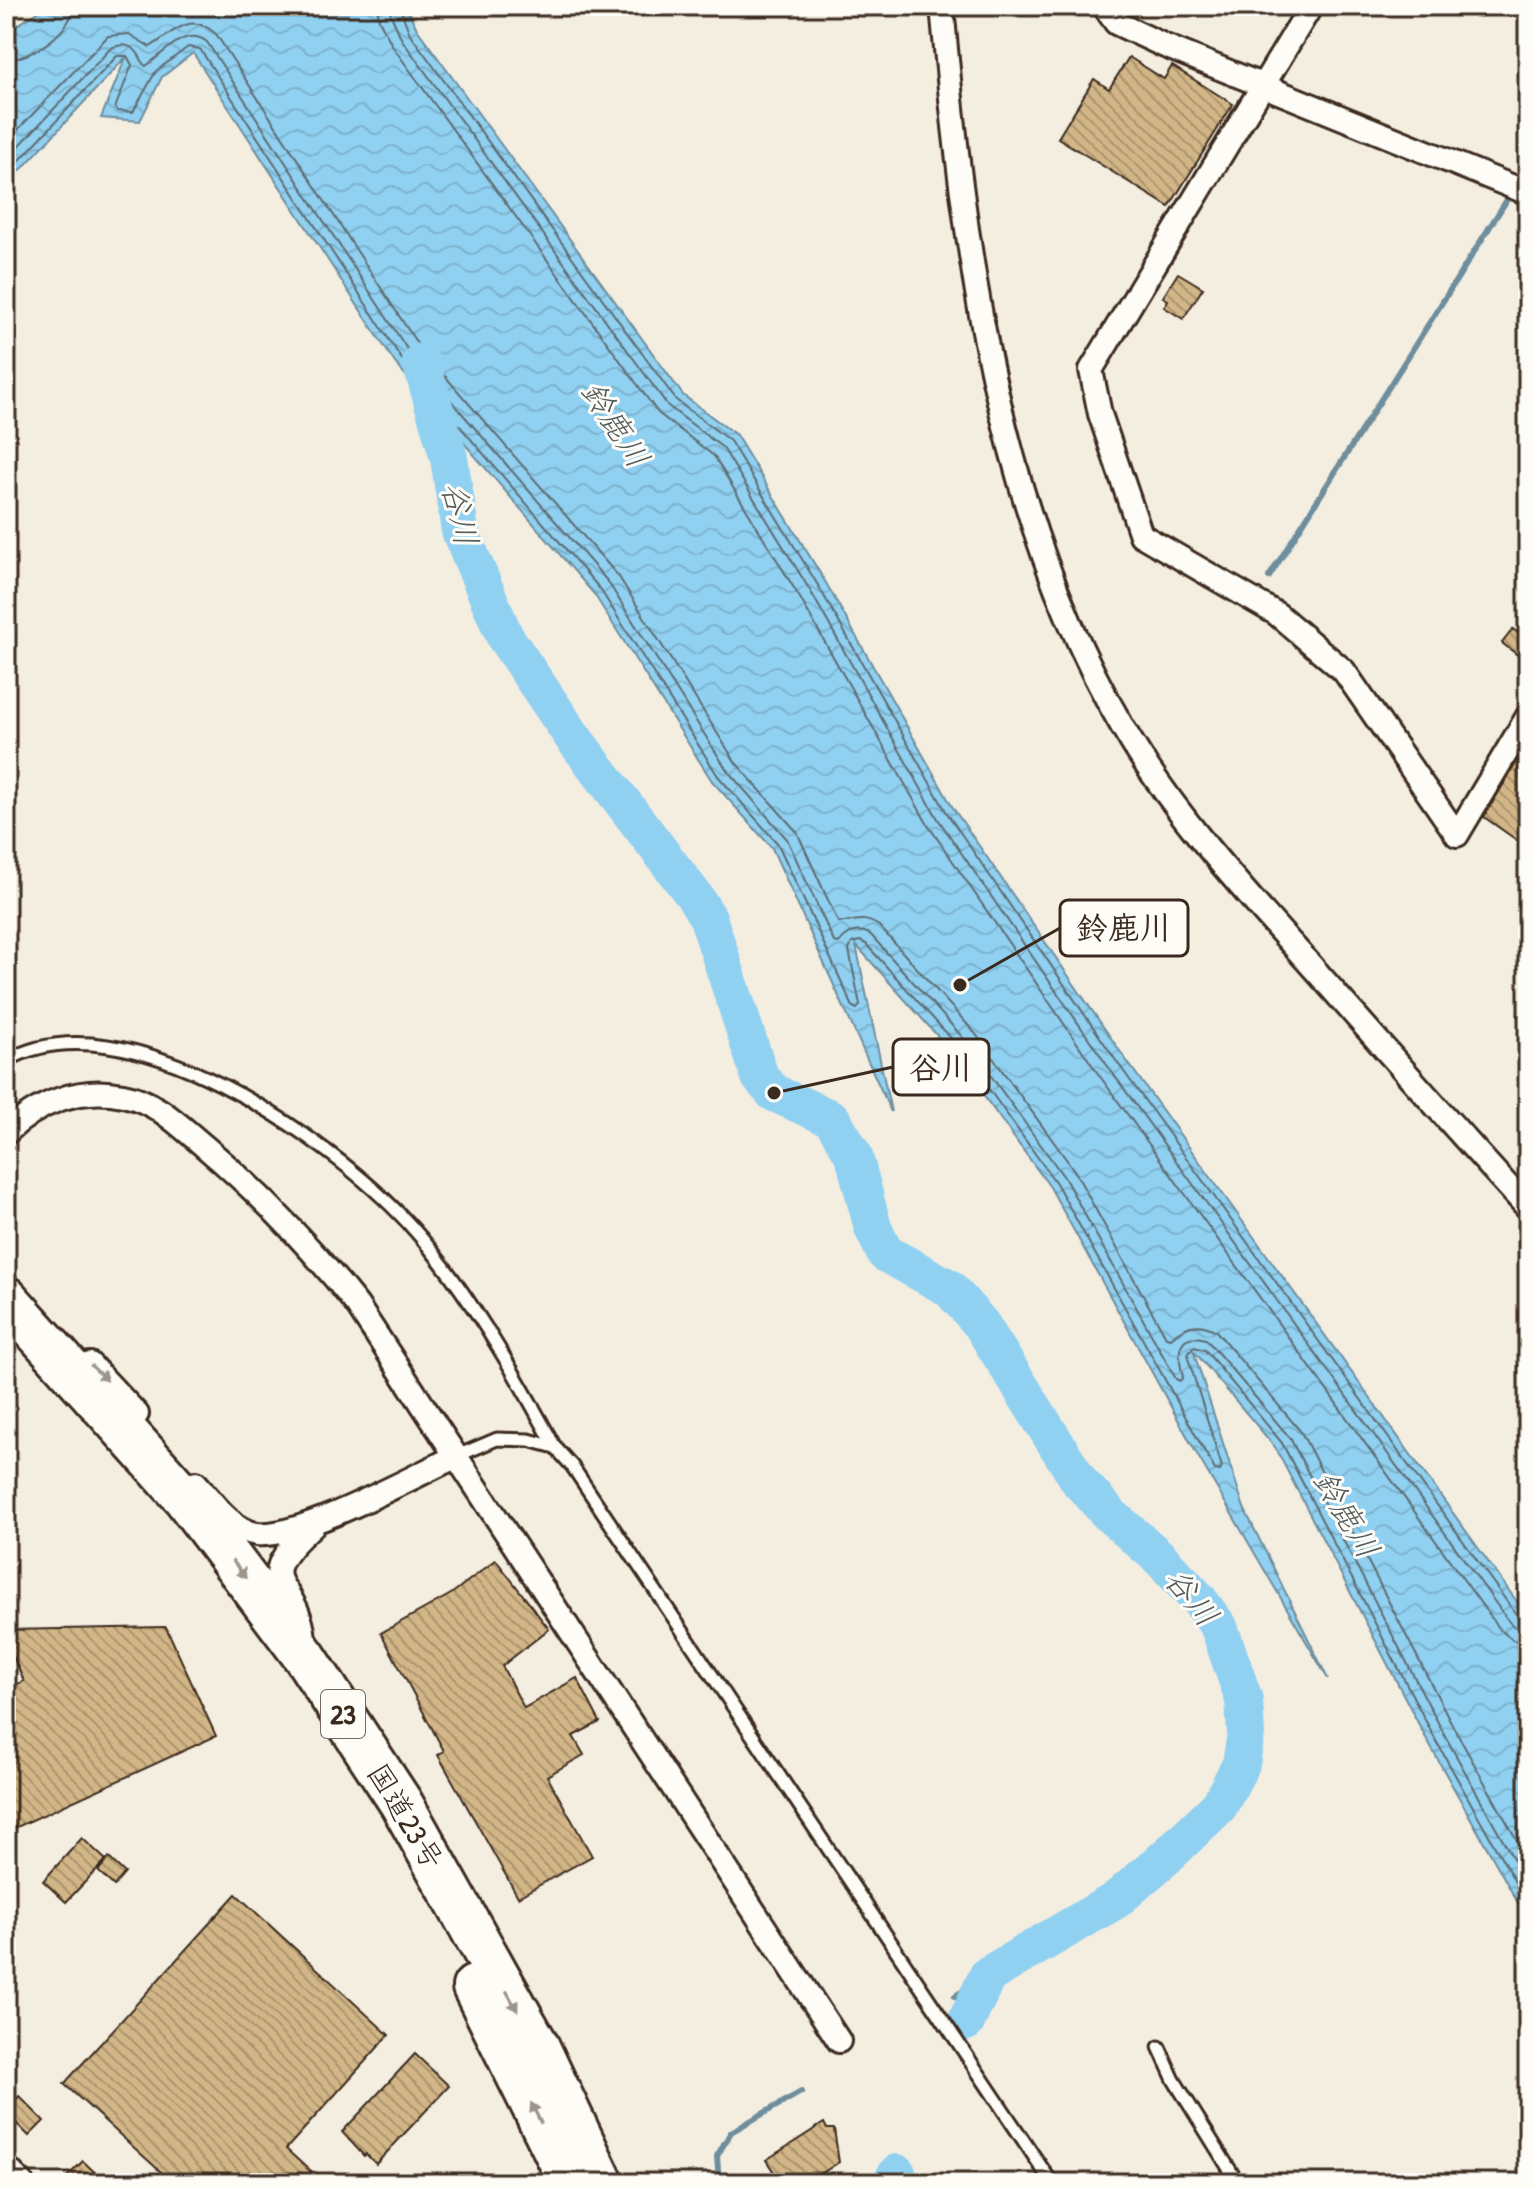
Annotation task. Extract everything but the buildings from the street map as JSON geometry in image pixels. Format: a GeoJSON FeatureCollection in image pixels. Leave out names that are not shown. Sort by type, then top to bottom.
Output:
{"type":"FeatureCollection","features":[{"type":"Feature","properties":{"kind":"highway","name":"国道23号"},"geometry":{"type":"LineString","coordinates":[[9,1315],[185,1498],[305,1657],[401,1803],[538,2047],[602,2183]]}},
{"type":"Feature","properties":{"kind":"highway","name":"国道23号"},"geometry":{"type":"LineString","coordinates":[[9,1315],[291,1684],[388,1833],[458,1956],[571,2183]]}},
{"type":"Feature","properties":{"kind":"street"},"geometry":{"type":"LineString","coordinates":[[942,6],[948,75],[971,241],[996,391],[1049,573],[1084,653],[1123,728],[1188,822],[1269,918],[1528,1208]]}},
{"type":"Feature","properties":{"kind":"street"},"geometry":{"type":"LineString","coordinates":[[1104,6],[1116,23],[1528,193]]}},
{"type":"Feature","properties":{"kind":"street"},"geometry":{"type":"LineString","coordinates":[[1311,6],[1091,370],[1100,414],[1141,535],[1277,614],[1344,671],[1457,835],[1528,716]]}},
{"type":"Feature","properties":{"kind":"street"},"geometry":{"type":"LineString","coordinates":[[6,1133],[44,1104],[69,1096],[122,1094],[153,1105],[168,1115],[294,1229],[357,1305],[839,2041]]}},
{"type":"Feature","properties":{"kind":"street"},"geometry":{"type":"LineString","coordinates":[[9,1315],[54,1330],[113,1386],[199,1486],[240,1528],[256,1534],[317,1521],[457,1456]]}},
{"type":"Feature","properties":{"kind":"street"},"geometry":{"type":"LineString","coordinates":[[305,1657],[301,1619],[277,1575],[289,1546],[317,1521]]}},
{"type":"Feature","properties":{"kind":"street"},"geometry":{"type":"LineString","coordinates":[[6,2167],[22,2183]]}},
{"type":"Feature","properties":{"kind":"lane"},"geometry":{"type":"LineString","coordinates":[[6,1061],[40,1047],[83,1042],[127,1049],[229,1089],[318,1145],[409,1223],[459,1288],[555,1447],[581,1479],[1052,2183]]}},
{"type":"Feature","properties":{"kind":"lane"},"geometry":{"type":"LineString","coordinates":[[457,1456],[497,1439],[529,1440],[555,1447]]}},
{"type":"Feature","properties":{"kind":"lane"},"geometry":{"type":"LineString","coordinates":[[1159,2047],[1174,2080],[1238,2183]]}},
{"type":"Feature","properties":{"kind":"water"},"geometry":{"type":"Polygon","coordinates":[[[48,6],[406,6],[417,29],[683,395],[736,435],[826,583],[953,808],[1124,1057],[1528,1617],[1528,1921],[1428,1742],[1275,1447],[1193,1350],[1244,1508],[1328,1679],[1198,1456],[1050,1187],[951,1051],[856,945],[891,1112],[772,848],[712,781],[594,594],[395,363],[193,53],[162,77],[140,121],[101,118],[126,57],[6,186],[6,32],[48,6]]]}},
{"type":"Feature","properties":{"kind":"waterway"},"geometry":{"type":"LineString","coordinates":[[1522,171],[1528,161]]}},
{"type":"Feature","properties":{"kind":"waterway"},"geometry":{"type":"LineString","coordinates":[[1269,577],[1508,198]]}},
{"type":"Feature","properties":{"kind":"waterway","name":"谷川"},"geometry":{"type":"LineString","coordinates":[[421,362],[449,458],[460,531],[505,637],[572,736],[708,918],[760,1077],[774,1093],[832,1119],[854,1156],[873,1228],[885,1253],[949,1288],[981,1324],[1080,1482],[1110,1515],[1160,1558],[1219,1627],[1244,1700],[1246,1734],[1241,1764],[1219,1806],[1116,1900],[988,1975],[966,2022]]}},
{"type":"Feature","properties":{"kind":"waterway"},"geometry":{"type":"LineString","coordinates":[[955,1996],[988,1975]]}},
{"type":"Feature","properties":{"kind":"waterway"},"geometry":{"type":"LineString","coordinates":[[719,2183],[717,2156],[731,2132],[801,2092]]}},
{"type":"Feature","properties":{"kind":"waterway","name":"谷川"},"geometry":{"type":"LineString","coordinates":[[891,2183],[897,2173]]}},
{"type":"Feature","properties":{"kind":"place","name":"鈴鹿川"},"geometry":{"type":"Point","coordinates":[960,985]}},
{"type":"Feature","properties":{"kind":"place","name":"谷川"},"geometry":{"type":"Point","coordinates":[774,1093]}}]}
